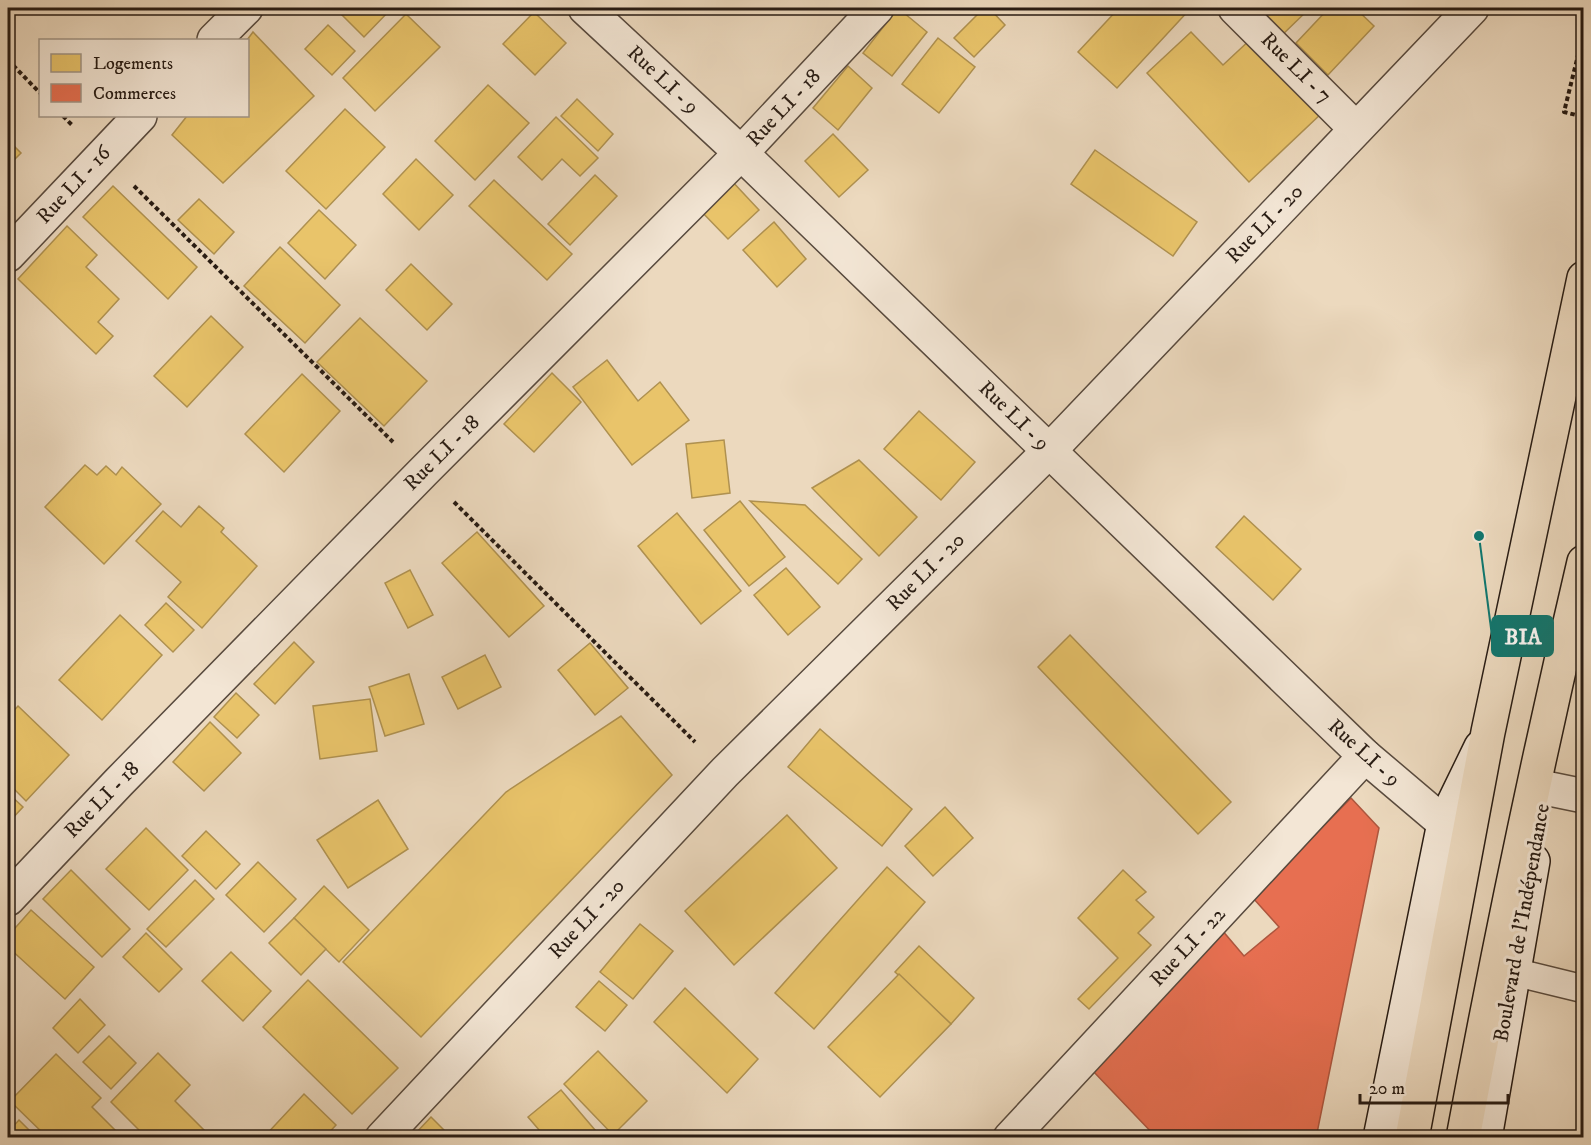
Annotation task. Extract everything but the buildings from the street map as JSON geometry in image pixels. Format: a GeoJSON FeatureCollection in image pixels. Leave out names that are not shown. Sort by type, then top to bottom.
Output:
{"type":"FeatureCollection","features":[{"type":"Feature","properties":{"kind":"main road"},"geometry":{"type":"LineString","coordinates":[[1412,1137],[1488,732],[1584,278]]}},
{"type":"Feature","properties":{"kind":"main road","name":"Boulevard de l'Indépendance"},"geometry":{"type":"LineString","coordinates":[[1506,960],[1541,744],[1584,562]]}},
{"type":"Feature","properties":{"kind":"main road"},"geometry":{"type":"LineString","coordinates":[[1463,1137],[1506,960]]}},
{"type":"Feature","properties":{"kind":"street"},"geometry":{"type":"LineString","coordinates":[[215,39],[246,8]]}},
{"type":"Feature","properties":{"kind":"street","name":"Rue LI - 9"},"geometry":{"type":"LineString","coordinates":[[585,8],[741,153],[1365,756],[1444,823]]}},
{"type":"Feature","properties":{"kind":"street","name":"Rue LI - 18"},"geometry":{"type":"LineString","coordinates":[[8,899],[118,782],[741,153],[877,8]]}},
{"type":"Feature","properties":{"kind":"street","name":"Rue LI - 7"},"geometry":{"type":"LineString","coordinates":[[1235,8],[1356,129]]}},
{"type":"Feature","properties":{"kind":"street","name":"Rue LI - 20"},"geometry":{"type":"LineString","coordinates":[[382,1137],[725,772],[1049,451],[1472,8]]}},
{"type":"Feature","properties":{"kind":"street","name":"Rue LI - 16"},"geometry":{"type":"LineString","coordinates":[[8,255],[139,117]]}},
{"type":"Feature","properties":{"kind":"street"},"geometry":{"type":"LineString","coordinates":[[1380,1137],[1444,823],[1488,732]]}},
{"type":"Feature","properties":{"kind":"street","name":"Boulevard de l'Indépendance"},"geometry":{"type":"LineString","coordinates":[[1485,1137],[1506,960],[1545,788],[1541,744]]}},
{"type":"Feature","properties":{"kind":"street","name":"Rue LI - 22"},"geometry":{"type":"LineString","coordinates":[[1010,1137],[1365,756]]}},
{"type":"Feature","properties":{"kind":"street"},"geometry":{"type":"LineString","coordinates":[[1545,788],[1584,796]]}},
{"type":"Feature","properties":{"kind":"lane"},"geometry":{"type":"LineString","coordinates":[[1506,960],[1584,988]]}},
{"type":"Feature","properties":{"kind":"path"},"geometry":{"type":"LineString","coordinates":[[1584,31],[1564,112],[1584,117]]}},
{"type":"Feature","properties":{"kind":"path"},"geometry":{"type":"LineString","coordinates":[[8,60],[39,92]]}},
{"type":"Feature","properties":{"kind":"place","name":"BIA"},"geometry":{"type":"Point","coordinates":[1479,536]}}]}
